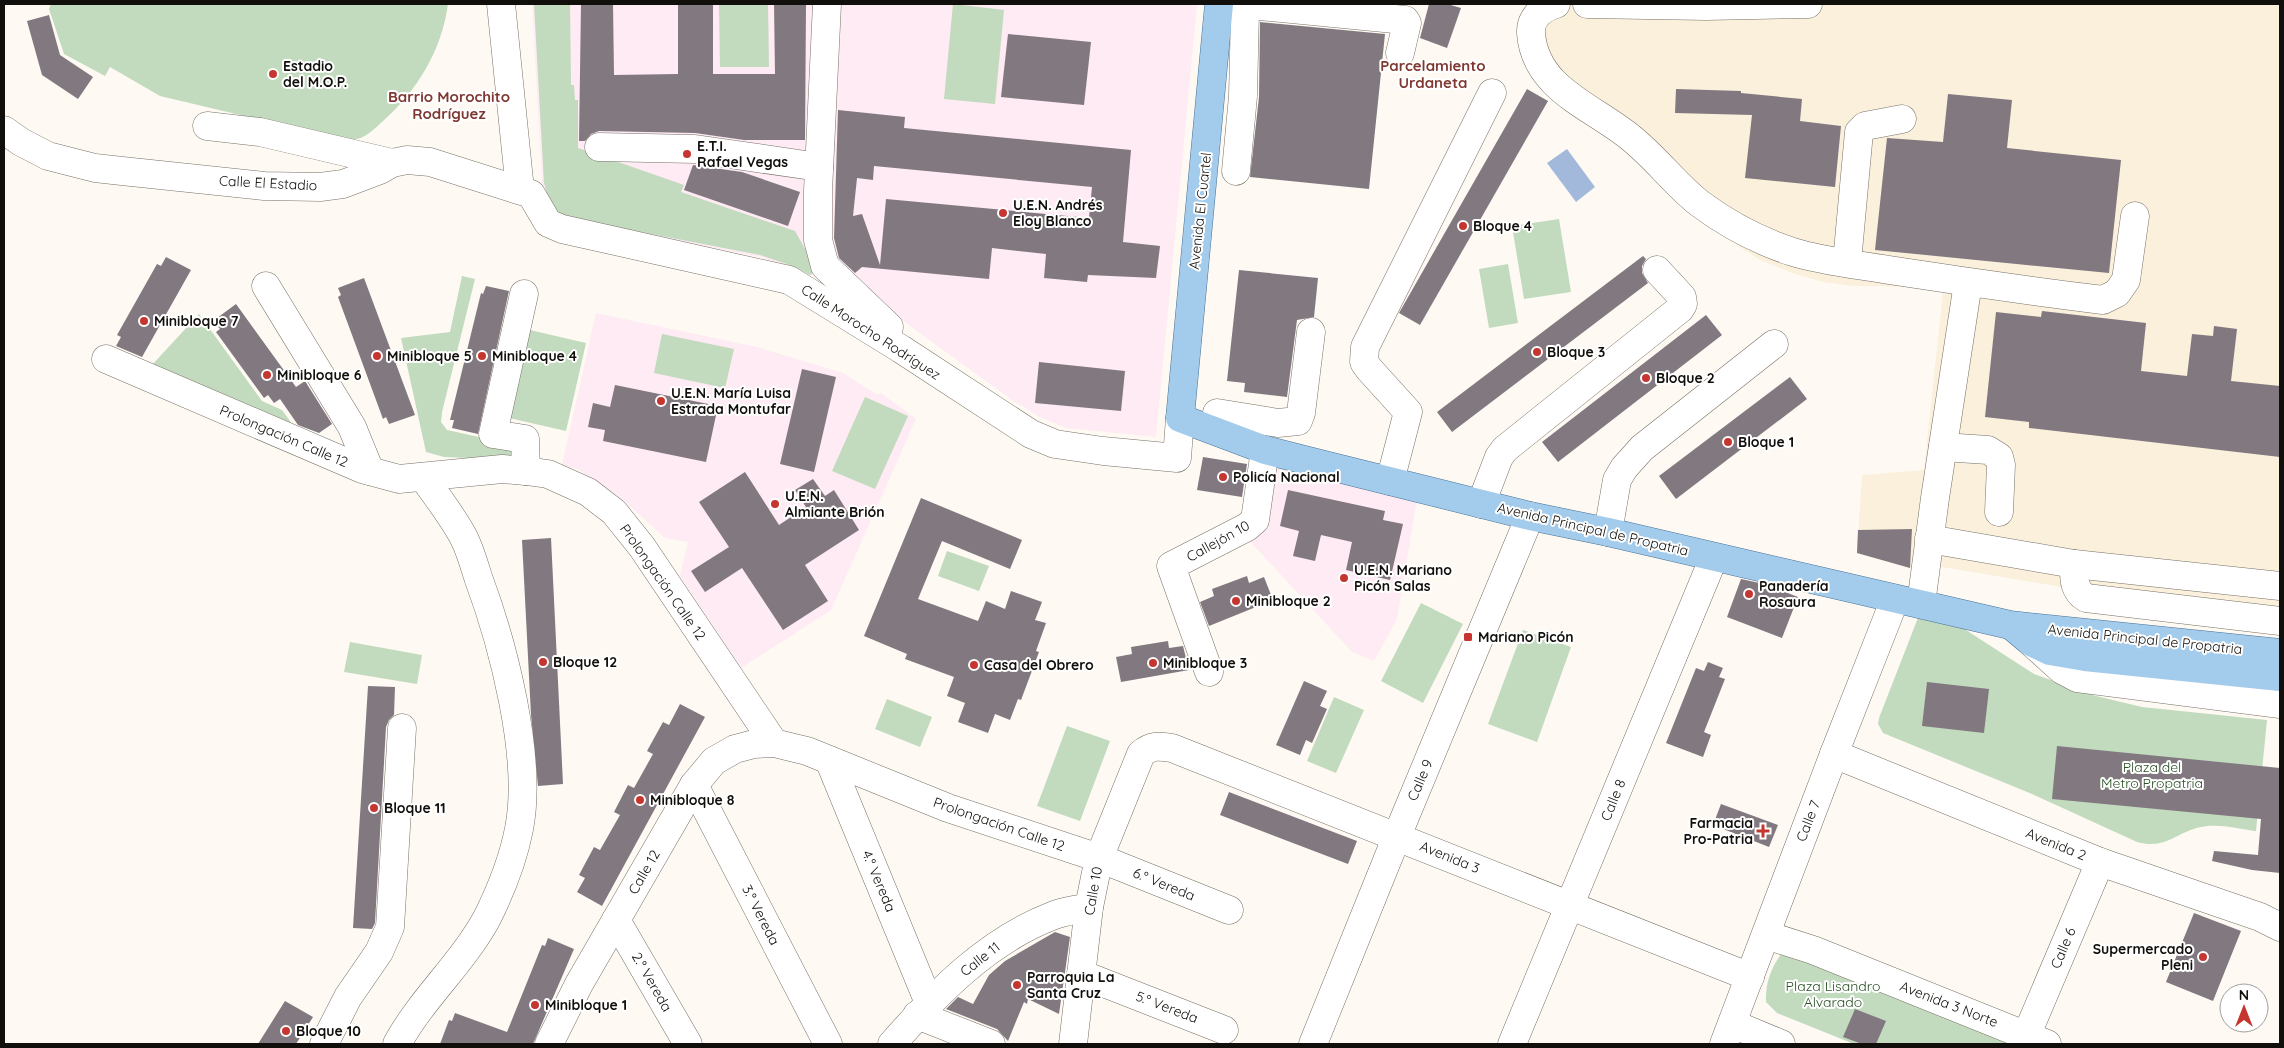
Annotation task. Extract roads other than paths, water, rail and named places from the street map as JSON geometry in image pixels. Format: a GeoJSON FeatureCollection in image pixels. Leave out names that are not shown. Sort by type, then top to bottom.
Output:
{"type":"FeatureCollection","features":[{"type":"Feature","properties":{"kind":"main road","name":"Avenida El Cuartel"},"geometry":{"type":"LineString","coordinates":[[1180,418],[1219,4]]}},
{"type":"Feature","properties":{"kind":"main road","name":"Avenida Principal de Propatria"},"geometry":{"type":"LineString","coordinates":[[1180,418],[1269,451],[1481,504],[2010,625],[2280,653]]}},
{"type":"Feature","properties":{"kind":"main road","name":"Avenida Principal de Propatria"},"geometry":{"type":"LineString","coordinates":[[2010,625],[2031,642],[2050,651],[2085,658],[2280,677]]}},
{"type":"Feature","properties":{"kind":"street"},"geometry":{"type":"LineString","coordinates":[[501,4],[526,192]]}},
{"type":"Feature","properties":{"kind":"street"},"geometry":{"type":"LineString","coordinates":[[827,4],[817,227],[825,266],[956,386]]}},
{"type":"Feature","properties":{"kind":"street"},"geometry":{"type":"LineString","coordinates":[[1236,171],[1243,96],[1245,11],[1247,7],[1252,4],[1405,20],[1407,23],[1400,53]]}},
{"type":"Feature","properties":{"kind":"street"},"geometry":{"type":"LineString","coordinates":[[1556,4],[1546,7],[1536,16],[1531,29],[1534,54],[1542,71],[1560,88],[1630,137],[1698,202],[1743,232],[1794,252],[1968,283],[2103,300],[2117,294],[2126,280],[2135,216]]}},
{"type":"Feature","properties":{"kind":"street"},"geometry":{"type":"LineString","coordinates":[[1587,4],[1715,6],[1808,4]]}},
{"type":"Feature","properties":{"kind":"street"},"geometry":{"type":"LineString","coordinates":[[1390,481],[1408,412],[1364,362],[1365,347],[1492,93]]}},
{"type":"Feature","properties":{"kind":"street"},"geometry":{"type":"LineString","coordinates":[[1211,96],[1243,96]]}},
{"type":"Feature","properties":{"kind":"street"},"geometry":{"type":"LineString","coordinates":[[1848,262],[1859,132],[1865,126],[1902,119]]}},
{"type":"Feature","properties":{"kind":"street"},"geometry":{"type":"LineString","coordinates":[[206,126],[260,132],[392,163]]}},
{"type":"Feature","properties":{"kind":"street","name":"Calle El Estadio"},"geometry":{"type":"LineString","coordinates":[[4,130],[21,142],[48,156],[95,168],[264,186],[320,187],[343,184],[380,170],[392,163],[407,160],[430,162],[526,192]]}},
{"type":"Feature","properties":{"kind":"street"},"geometry":{"type":"LineString","coordinates":[[599,147],[695,149],[820,167]]}},
{"type":"Feature","properties":{"kind":"street","name":"Calle Morocho Rodríguez"},"geometry":{"type":"LineString","coordinates":[[526,192],[548,223],[562,229],[789,280],[902,349],[1031,434],[1055,444],[1094,450],[1177,458],[1180,418]]}},
{"type":"Feature","properties":{"kind":"street"},"geometry":{"type":"LineString","coordinates":[[1481,504],[1499,458],[1505,449],[1680,309],[1683,304],[1682,297],[1657,270]]}},
{"type":"Feature","properties":{"kind":"street","name":"Calle 7"},"geometry":{"type":"LineString","coordinates":[[1728,1034],[1834,754],[1908,602],[1929,539],[1968,283]]}},
{"type":"Feature","properties":{"kind":"street"},"geometry":{"type":"LineString","coordinates":[[266,286],[352,428],[370,471]]}},
{"type":"Feature","properties":{"kind":"street"},"geometry":{"type":"LineString","coordinates":[[524,294],[493,434],[525,439],[526,471]]}},
{"type":"Feature","properties":{"kind":"street"},"geometry":{"type":"LineString","coordinates":[[1217,413],[1278,422],[1294,422],[1300,418],[1311,332]]}},
{"type":"Feature","properties":{"kind":"street"},"geometry":{"type":"LineString","coordinates":[[1608,532],[1617,480],[1624,468],[1642,448],[1774,344]]}},
{"type":"Feature","properties":{"kind":"street","name":"Prolongación Calle 12"},"geometry":{"type":"LineString","coordinates":[[106,359],[279,435],[370,471],[399,479],[502,469],[548,474],[565,480],[588,492],[614,512],[642,547],[774,743],[807,751],[948,808],[1099,858]]}},
{"type":"Feature","properties":{"kind":"street"},"geometry":{"type":"LineString","coordinates":[[1269,451],[1278,422]]}},
{"type":"Feature","properties":{"kind":"street"},"geometry":{"type":"LineString","coordinates":[[1943,447],[1988,450],[1999,456],[2001,465],[1999,512]]}},
{"type":"Feature","properties":{"kind":"street","name":"Callejón 10"},"geometry":{"type":"LineString","coordinates":[[1209,672],[1171,566],[1247,527],[1255,520],[1269,451]]}},
{"type":"Feature","properties":{"kind":"street"},"geometry":{"type":"LineString","coordinates":[[397,1044],[424,1004],[461,959],[486,918],[504,882],[520,827],[522,793],[515,711],[494,618],[464,538],[424,478]]}},
{"type":"Feature","properties":{"kind":"street","name":"Calle 9"},"geometry":{"type":"LineString","coordinates":[[1313,1044],[1530,516]]}},
{"type":"Feature","properties":{"kind":"street"},"geometry":{"type":"LineString","coordinates":[[1929,539],[2074,564],[2280,586]]}},
{"type":"Feature","properties":{"kind":"street","name":"Calle 8"},"geometry":{"type":"LineString","coordinates":[[1512,1044],[1714,557]]}},
{"type":"Feature","properties":{"kind":"street"},"geometry":{"type":"LineString","coordinates":[[2074,564],[2076,588],[2079,594],[2086,598],[2280,621]]}},
{"type":"Feature","properties":{"kind":"street","name":"Avenida Principal de Propatria"},"geometry":{"type":"LineString","coordinates":[[2031,642],[2062,670],[2077,678],[2280,704]]}},
{"type":"Feature","properties":{"kind":"street"},"geometry":{"type":"LineString","coordinates":[[324,1044],[348,997],[379,952],[390,927],[402,728]]}},
{"type":"Feature","properties":{"kind":"street","name":"Calle 12"},"geometry":{"type":"LineString","coordinates":[[549,1044],[580,984],[694,785],[714,761],[735,749],[754,744],[774,743]]}},
{"type":"Feature","properties":{"kind":"street","name":"Avenida 3"},"geometry":{"type":"LineString","coordinates":[[1148,748],[1158,746],[1172,748],[1750,977]]}},
{"type":"Feature","properties":{"kind":"street","name":"Calle 10"},"geometry":{"type":"LineString","coordinates":[[1073,1044],[1089,907],[1099,858],[1142,754],[1148,748]]}},
{"type":"Feature","properties":{"kind":"street","name":"Avenida 2"},"geometry":{"type":"LineString","coordinates":[[1834,754],[2100,862],[2260,918],[2280,927]]}},
{"type":"Feature","properties":{"kind":"street","name":"4.° Vereda"},"geometry":{"type":"LineString","coordinates":[[829,760],[923,1009]]}},
{"type":"Feature","properties":{"kind":"street","name":"3.° Vereda"},"geometry":{"type":"LineString","coordinates":[[694,785],[828,1044]]}},
{"type":"Feature","properties":{"kind":"street","name":"6.° Vereda"},"geometry":{"type":"LineString","coordinates":[[1099,858],[1229,910]]}},
{"type":"Feature","properties":{"kind":"street","name":"Calle 6"},"geometry":{"type":"LineString","coordinates":[[2037,1039],[2100,862]]}},
{"type":"Feature","properties":{"kind":"street","name":"Calle 11"},"geometry":{"type":"LineString","coordinates":[[892,1044],[923,1009],[958,976],[1009,937],[1053,915],[1089,907]]}},
{"type":"Feature","properties":{"kind":"street","name":"2.° Vereda"},"geometry":{"type":"LineString","coordinates":[[616,920],[688,1044]]}},
{"type":"Feature","properties":{"kind":"street","name":"Avenida 3 Norte"},"geometry":{"type":"LineString","coordinates":[[1766,935],[1813,950],[2037,1039]]}},
{"type":"Feature","properties":{"kind":"street","name":"5.° Vereda"},"geometry":{"type":"LineString","coordinates":[[1081,974],[1224,1030]]}},
{"type":"Feature","properties":{"kind":"street"},"geometry":{"type":"LineString","coordinates":[[923,1009],[991,1044]]}},
{"type":"Feature","properties":{"kind":"street"},"geometry":{"type":"LineString","coordinates":[[1728,1034],[1782,1044]]}},
{"type":"Feature","properties":{"kind":"water"},"geometry":{"type":"Polygon","coordinates":[[[1567,149],[1595,187],[1576,202],[1547,163],[1567,149]]]}},
{"type":"Feature","properties":{"kind":"place","name":"Estadio del M.O.P."},"geometry":{"type":"Point","coordinates":[273,74]}},
{"type":"Feature","properties":{"kind":"place","name":"E.T.I. Rafael Vegas"},"geometry":{"type":"Point","coordinates":[687,154]}},
{"type":"Feature","properties":{"kind":"place","name":"U.E.N. Andrés Eloy Blanco"},"geometry":{"type":"Point","coordinates":[1003,213]}},
{"type":"Feature","properties":{"kind":"place","name":"Bloque 4"},"geometry":{"type":"Point","coordinates":[1463,226]}},
{"type":"Feature","properties":{"kind":"place","name":"Minibloque 7"},"geometry":{"type":"Point","coordinates":[144,321]}},
{"type":"Feature","properties":{"kind":"place","name":"Bloque 3"},"geometry":{"type":"Point","coordinates":[1537,352]}},
{"type":"Feature","properties":{"kind":"place","name":"Minibloque 5"},"geometry":{"type":"Point","coordinates":[377,356]}},
{"type":"Feature","properties":{"kind":"place","name":"Minibloque 4"},"geometry":{"type":"Point","coordinates":[482,356]}},
{"type":"Feature","properties":{"kind":"place","name":"Minibloque 6"},"geometry":{"type":"Point","coordinates":[267,375]}},
{"type":"Feature","properties":{"kind":"place","name":"Bloque 2"},"geometry":{"type":"Point","coordinates":[1646,378]}},
{"type":"Feature","properties":{"kind":"place","name":"U.E.N. María Luisa Estrada Montufar"},"geometry":{"type":"Point","coordinates":[661,401]}},
{"type":"Feature","properties":{"kind":"place","name":"Bloque 1"},"geometry":{"type":"Point","coordinates":[1728,442]}},
{"type":"Feature","properties":{"kind":"place","name":"Policía Nacional"},"geometry":{"type":"Point","coordinates":[1223,477]}},
{"type":"Feature","properties":{"kind":"place","name":"U.E.N. Almiante Brión"},"geometry":{"type":"Point","coordinates":[775,504]}},
{"type":"Feature","properties":{"kind":"place","name":"U.E.N. Mariano Picón Salas"},"geometry":{"type":"Point","coordinates":[1344,578]}},
{"type":"Feature","properties":{"kind":"place","name":"Panadería Rosaura"},"geometry":{"type":"Point","coordinates":[1749,594]}},
{"type":"Feature","properties":{"kind":"place","name":"Minibloque 2"},"geometry":{"type":"Point","coordinates":[1236,601]}},
{"type":"Feature","properties":{"kind":"place","name":"Mariano Picón"},"geometry":{"type":"Point","coordinates":[1468,637]}},
{"type":"Feature","properties":{"kind":"place","name":"Bloque 12"},"geometry":{"type":"Point","coordinates":[543,662]}},
{"type":"Feature","properties":{"kind":"place","name":"Minibloque 3"},"geometry":{"type":"Point","coordinates":[1153,663]}},
{"type":"Feature","properties":{"kind":"place","name":"Casa del Obrero"},"geometry":{"type":"Point","coordinates":[974,665]}},
{"type":"Feature","properties":{"kind":"place","name":"Minibloque 8"},"geometry":{"type":"Point","coordinates":[640,800]}},
{"type":"Feature","properties":{"kind":"place","name":"Bloque 11"},"geometry":{"type":"Point","coordinates":[374,808]}},
{"type":"Feature","properties":{"kind":"place","name":"Farmacia Pro-Patria"},"geometry":{"type":"Point","coordinates":[1763,831]}},
{"type":"Feature","properties":{"kind":"place","name":"Supermercado Pleni"},"geometry":{"type":"Point","coordinates":[2203,957]}},
{"type":"Feature","properties":{"kind":"place","name":"Parroquia La Santa Cruz"},"geometry":{"type":"Point","coordinates":[1017,985]}},
{"type":"Feature","properties":{"kind":"place","name":"Minibloque 1"},"geometry":{"type":"Point","coordinates":[535,1005]}},
{"type":"Feature","properties":{"kind":"place","name":"Bloque 10"},"geometry":{"type":"Point","coordinates":[286,1031]}},
{"type":"Feature","properties":{"kind":"district","name":"Parcelamiento Urdaneta"},"geometry":{"type":"Point","coordinates":[1433,74]}},
{"type":"Feature","properties":{"kind":"district","name":"Barrio Morochito Rodríguez"},"geometry":{"type":"Point","coordinates":[449,106]}},
{"type":"Feature","properties":{"kind":"park label","name":"Plaza del Metro Propatria"},"geometry":{"type":"Point","coordinates":[2152,776]}},
{"type":"Feature","properties":{"kind":"park label","name":"Plaza Lisandro Alvarado"},"geometry":{"type":"Point","coordinates":[1833,994]}}]}
